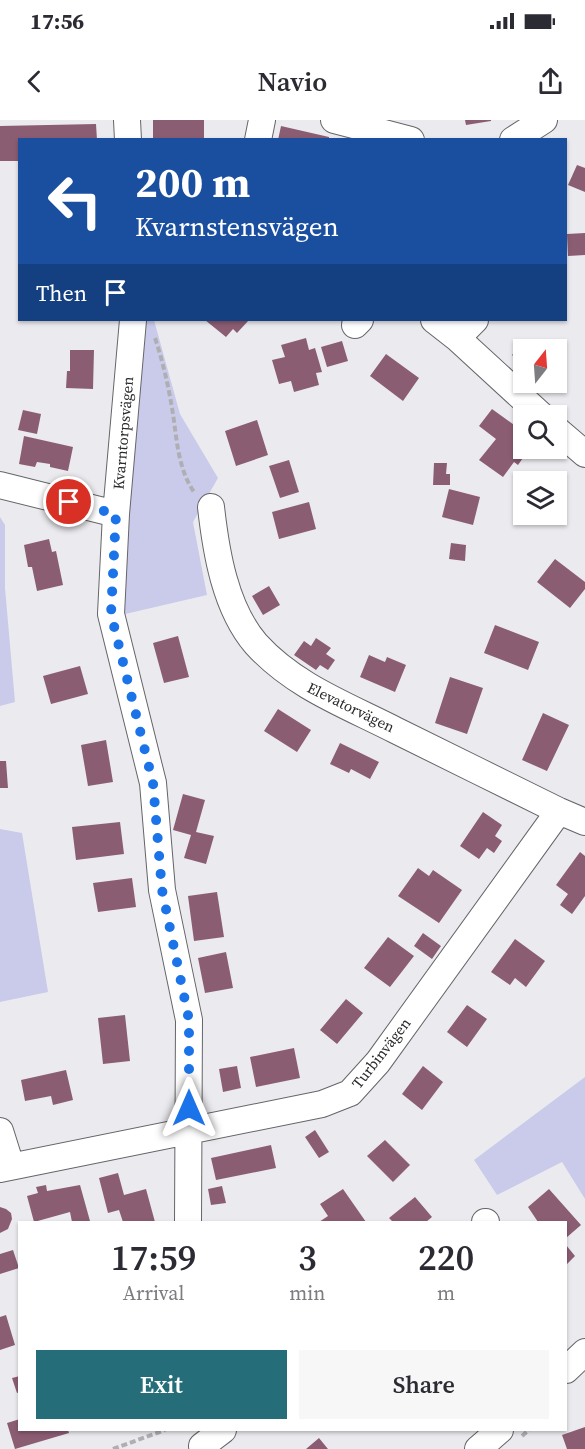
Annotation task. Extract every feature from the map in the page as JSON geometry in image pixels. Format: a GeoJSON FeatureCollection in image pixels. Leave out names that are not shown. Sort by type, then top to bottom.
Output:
{"type":"FeatureCollection","features":[{"type":"Feature","properties":{"kind":"street"},"geometry":{"type":"LineString","coordinates":[[127,120],[128,138]]}},
{"type":"Feature","properties":{"kind":"street"},"geometry":{"type":"LineString","coordinates":[[258,138],[262,120]]}},
{"type":"Feature","properties":{"kind":"street"},"geometry":{"type":"LineString","coordinates":[[334,120],[403,138]]}},
{"type":"Feature","properties":{"kind":"street"},"geometry":{"type":"LineString","coordinates":[[516,138],[544,120]]}},
{"type":"Feature","properties":{"kind":"street"},"geometry":{"type":"LineString","coordinates":[[435,321],[530,405]]}},
{"type":"Feature","properties":{"kind":"street"},"geometry":{"type":"LineString","coordinates":[[457,338],[474,321]]}},
{"type":"Feature","properties":{"kind":"street","name":"Kvarntorpsvägen"},"geometry":{"type":"LineString","coordinates":[[142,324],[116,514],[111,614],[153,783],[162,890],[189,1020],[188,1221]]}},
{"type":"Feature","properties":{"kind":"street"},"geometry":{"type":"LineString","coordinates":[[567,438],[585,454]]}},
{"type":"Feature","properties":{"kind":"street"},"geometry":{"type":"LineString","coordinates":[[0,485],[116,514]]}},
{"type":"Feature","properties":{"kind":"street","name":"Elevatorvägen"},"geometry":{"type":"LineString","coordinates":[[211,507],[228,591],[239,616],[256,643],[298,681],[339,704],[585,822]]}},
{"type":"Feature","properties":{"kind":"street","name":"Turbinvägen"},"geometry":{"type":"LineString","coordinates":[[6,1168],[321,1104],[350,1093],[378,1062],[559,811]]}},
{"type":"Feature","properties":{"kind":"street"},"geometry":{"type":"LineString","coordinates":[[0,1131],[6,1168]]}},
{"type":"Feature","properties":{"kind":"street"},"geometry":{"type":"LineString","coordinates":[[567,1369],[585,1352]]}},
{"type":"Feature","properties":{"kind":"street"},"geometry":{"type":"LineString","coordinates":[[201,1442],[221,1431]]}},
{"type":"Feature","properties":{"kind":"street"},"geometry":{"type":"LineString","coordinates":[[478,1449],[499,1431]]}},
{"type":"Feature","properties":{"kind":"path"},"geometry":{"type":"LineString","coordinates":[[142,324],[160,355],[184,471],[193,491],[211,507]]}},
{"type":"Feature","properties":{"kind":"path"},"geometry":{"type":"LineString","coordinates":[[113,1449],[162,1431]]}},
{"type":"Feature","properties":{"kind":"shaded area"},"geometry":{"type":"Polygon","coordinates":[[[138,321],[154,321],[180,414],[218,478],[193,522],[207,595],[121,615],[138,321]]]}},
{"type":"Feature","properties":{"kind":"shaded area"},"geometry":{"type":"Polygon","coordinates":[[[0,517],[5,525],[5,588],[15,702],[0,706],[0,517]]]}},
{"type":"Feature","properties":{"kind":"shaded area"},"geometry":{"type":"Polygon","coordinates":[[[0,829],[22,833],[48,992],[0,1002],[0,829]]]}},
{"type":"Feature","properties":{"kind":"shaded area"},"geometry":{"type":"Polygon","coordinates":[[[585,1077],[585,1199],[562,1162],[497,1195],[474,1160],[585,1077]]]}},
{"type":"Feature","properties":{"kind":"building"},"geometry":{"type":"Polygon","coordinates":[[[153,120],[204,120],[204,138],[153,138],[153,120]]]}},
{"type":"Feature","properties":{"kind":"building"},"geometry":{"type":"Polygon","coordinates":[[[465,120],[491,120],[491,121],[466,125],[465,120]]]}},
{"type":"Feature","properties":{"kind":"building"},"geometry":{"type":"Polygon","coordinates":[[[96,124],[97,138],[18,138],[18,161],[0,161],[0,126],[96,124]]]}},
{"type":"Feature","properties":{"kind":"building"},"geometry":{"type":"Polygon","coordinates":[[[281,126],[329,137],[329,138],[278,138],[281,126]]]}},
{"type":"Feature","properties":{"kind":"building"},"geometry":{"type":"Polygon","coordinates":[[[577,165],[585,168],[585,192],[568,185],[577,165]]]}},
{"type":"Feature","properties":{"kind":"building"},"geometry":{"type":"Polygon","coordinates":[[[585,233],[585,255],[568,256],[567,234],[585,233]]]}},
{"type":"Feature","properties":{"kind":"building"},"geometry":{"type":"Polygon","coordinates":[[[206,321],[248,321],[237,333],[233,329],[226,337],[206,321]]]}},
{"type":"Feature","properties":{"kind":"building"},"geometry":{"type":"Polygon","coordinates":[[[306,338],[309,350],[315,348],[322,372],[316,373],[319,385],[294,392],[291,381],[279,384],[272,360],[285,357],[281,345],[306,338]]]}},
{"type":"Feature","properties":{"kind":"building"},"geometry":{"type":"Polygon","coordinates":[[[342,341],[348,361],[327,367],[321,347],[342,341]]]}},
{"type":"Feature","properties":{"kind":"building"},"geometry":{"type":"Polygon","coordinates":[[[70,350],[94,350],[93,389],[66,388],[67,371],[70,371],[70,350]]]}},
{"type":"Feature","properties":{"kind":"building"},"geometry":{"type":"Polygon","coordinates":[[[386,354],[419,378],[403,401],[370,376],[386,354]]]}},
{"type":"Feature","properties":{"kind":"building"},"geometry":{"type":"Polygon","coordinates":[[[492,409],[513,424],[513,459],[522,459],[518,465],[514,462],[503,477],[479,460],[496,439],[479,426],[492,409]]]}},
{"type":"Feature","properties":{"kind":"building"},"geometry":{"type":"Polygon","coordinates":[[[23,410],[41,414],[37,434],[18,430],[23,410]]]}},
{"type":"Feature","properties":{"kind":"building"},"geometry":{"type":"Polygon","coordinates":[[[257,420],[268,455],[236,466],[225,431],[257,420]]]}},
{"type":"Feature","properties":{"kind":"building"},"geometry":{"type":"Polygon","coordinates":[[[24,436],[73,447],[68,471],[37,462],[35,467],[19,464],[24,436]]]}},
{"type":"Feature","properties":{"kind":"building"},"geometry":{"type":"Polygon","coordinates":[[[289,460],[299,492],[280,498],[269,466],[289,460]]]}},
{"type":"Feature","properties":{"kind":"building"},"geometry":{"type":"Polygon","coordinates":[[[434,463],[447,463],[446,474],[450,474],[450,485],[433,485],[434,463]]]}},
{"type":"Feature","properties":{"kind":"building"},"geometry":{"type":"Polygon","coordinates":[[[449,489],[480,497],[473,525],[442,517],[449,489]]]}},
{"type":"Feature","properties":{"kind":"building"},"geometry":{"type":"Polygon","coordinates":[[[309,502],[316,529],[279,539],[272,512],[309,502]]]}},
{"type":"Feature","properties":{"kind":"building"},"geometry":{"type":"Polygon","coordinates":[[[49,539],[52,552],[56,551],[63,585],[37,591],[32,567],[28,567],[24,545],[49,539]]]}},
{"type":"Feature","properties":{"kind":"building"},"geometry":{"type":"Polygon","coordinates":[[[451,543],[466,545],[465,561],[449,559],[451,543]]]}},
{"type":"Feature","properties":{"kind":"building"},"geometry":{"type":"Polygon","coordinates":[[[555,559],[585,582],[585,589],[570,608],[537,582],[555,559]]]}},
{"type":"Feature","properties":{"kind":"building"},"geometry":{"type":"Polygon","coordinates":[[[269,586],[280,605],[263,615],[252,596],[269,586]]]}},
{"type":"Feature","properties":{"kind":"building"},"geometry":{"type":"Polygon","coordinates":[[[495,625],[539,642],[528,670],[484,653],[495,625]]]}},
{"type":"Feature","properties":{"kind":"building"},"geometry":{"type":"Polygon","coordinates":[[[178,636],[189,677],[164,683],[153,643],[178,636]]]}},
{"type":"Feature","properties":{"kind":"building"},"geometry":{"type":"Polygon","coordinates":[[[316,638],[331,648],[326,654],[335,660],[328,670],[320,665],[316,670],[294,655],[304,641],[311,646],[316,638]]]}},
{"type":"Feature","properties":{"kind":"building"},"geometry":{"type":"Polygon","coordinates":[[[369,655],[385,662],[387,657],[406,665],[395,692],[360,677],[369,655]]]}},
{"type":"Feature","properties":{"kind":"building"},"geometry":{"type":"Polygon","coordinates":[[[80,666],[88,694],[51,704],[43,676],[80,666]]]}},
{"type":"Feature","properties":{"kind":"building"},"geometry":{"type":"Polygon","coordinates":[[[450,677],[483,688],[467,734],[435,723],[450,677]]]}},
{"type":"Feature","properties":{"kind":"building"},"geometry":{"type":"Polygon","coordinates":[[[278,709],[311,730],[297,752],[264,731],[278,709]]]}},
{"type":"Feature","properties":{"kind":"building"},"geometry":{"type":"Polygon","coordinates":[[[543,713],[569,725],[547,771],[522,760],[543,713]]]}},
{"type":"Feature","properties":{"kind":"building"},"geometry":{"type":"Polygon","coordinates":[[[106,740],[113,782],[88,786],[81,745],[106,740]]]}},
{"type":"Feature","properties":{"kind":"building"},"geometry":{"type":"Polygon","coordinates":[[[340,743],[379,762],[370,779],[351,769],[349,773],[330,764],[340,743]]]}},
{"type":"Feature","properties":{"kind":"building"},"geometry":{"type":"Polygon","coordinates":[[[0,761],[6,761],[8,788],[0,788],[0,761]]]}},
{"type":"Feature","properties":{"kind":"building"},"geometry":{"type":"Polygon","coordinates":[[[183,794],[205,800],[196,832],[214,836],[206,864],[184,858],[191,835],[173,830],[183,794]]]}},
{"type":"Feature","properties":{"kind":"building"},"geometry":{"type":"Polygon","coordinates":[[[483,812],[502,825],[495,836],[502,841],[494,853],[487,848],[479,859],[460,846],[483,812]]]}},
{"type":"Feature","properties":{"kind":"building"},"geometry":{"type":"Polygon","coordinates":[[[120,822],[124,854],[76,860],[72,827],[120,822]]]}},
{"type":"Feature","properties":{"kind":"building"},"geometry":{"type":"Polygon","coordinates":[[[580,852],[585,856],[585,896],[572,914],[560,905],[568,894],[556,885],[580,852]]]}},
{"type":"Feature","properties":{"kind":"building"},"geometry":{"type":"Polygon","coordinates":[[[418,868],[429,876],[433,870],[462,890],[439,923],[398,896],[418,868]]]}},
{"type":"Feature","properties":{"kind":"building"},"geometry":{"type":"Polygon","coordinates":[[[132,878],[136,907],[98,912],[93,883],[132,878]]]}},
{"type":"Feature","properties":{"kind":"building"},"geometry":{"type":"Polygon","coordinates":[[[217,892],[224,937],[194,941],[188,896],[217,892]]]}},
{"type":"Feature","properties":{"kind":"building"},"geometry":{"type":"Polygon","coordinates":[[[423,933],[441,946],[432,959],[414,946],[423,933]]]}},
{"type":"Feature","properties":{"kind":"building"},"geometry":{"type":"Polygon","coordinates":[[[388,937],[414,956],[390,987],[364,968],[388,937]]]}},
{"type":"Feature","properties":{"kind":"building"},"geometry":{"type":"Polygon","coordinates":[[[515,939],[545,961],[526,987],[515,978],[510,985],[491,972],[515,939]]]}},
{"type":"Feature","properties":{"kind":"building"},"geometry":{"type":"Polygon","coordinates":[[[226,952],[233,988],[205,993],[198,958],[226,952]]]}},
{"type":"Feature","properties":{"kind":"building"},"geometry":{"type":"Polygon","coordinates":[[[346,999],[363,1013],[337,1044],[320,1030],[346,999]]]}},
{"type":"Feature","properties":{"kind":"building"},"geometry":{"type":"Polygon","coordinates":[[[467,1005],[487,1019],[467,1047],[447,1032],[467,1005]]]}},
{"type":"Feature","properties":{"kind":"building"},"geometry":{"type":"Polygon","coordinates":[[[125,1015],[130,1061],[103,1064],[98,1018],[125,1015]]]}},
{"type":"Feature","properties":{"kind":"building"},"geometry":{"type":"Polygon","coordinates":[[[294,1048],[300,1078],[256,1087],[250,1057],[294,1048]]]}},
{"type":"Feature","properties":{"kind":"building"},"geometry":{"type":"Polygon","coordinates":[[[237,1066],[241,1088],[223,1092],[219,1069],[237,1066]]]}},
{"type":"Feature","properties":{"kind":"building"},"geometry":{"type":"Polygon","coordinates":[[[423,1066],[443,1082],[422,1110],[402,1094],[423,1066]]]}},
{"type":"Feature","properties":{"kind":"building"},"geometry":{"type":"Polygon","coordinates":[[[66,1070],[73,1100],[53,1105],[51,1096],[25,1101],[21,1080],[66,1070]]]}},
{"type":"Feature","properties":{"kind":"building"},"geometry":{"type":"Polygon","coordinates":[[[315,1130],[329,1152],[319,1158],[305,1137],[315,1130]]]}},
{"type":"Feature","properties":{"kind":"building"},"geometry":{"type":"Polygon","coordinates":[[[385,1140],[410,1165],[393,1182],[367,1156],[385,1140]]]}},
{"type":"Feature","properties":{"kind":"building"},"geometry":{"type":"Polygon","coordinates":[[[271,1145],[276,1168],[216,1180],[211,1158],[271,1145]]]}},
{"type":"Feature","properties":{"kind":"building"},"geometry":{"type":"Polygon","coordinates":[[[118,1173],[124,1195],[146,1189],[155,1221],[123,1221],[119,1210],[108,1213],[99,1178],[118,1173]]]}},
{"type":"Feature","properties":{"kind":"building"},"geometry":{"type":"Polygon","coordinates":[[[46,1185],[47,1191],[80,1185],[90,1221],[72,1221],[70,1212],[34,1221],[27,1196],[38,1193],[36,1187],[46,1185]]]}},
{"type":"Feature","properties":{"kind":"building"},"geometry":{"type":"Polygon","coordinates":[[[222,1186],[226,1203],[211,1205],[208,1189],[222,1186]]]}},
{"type":"Feature","properties":{"kind":"building"},"geometry":{"type":"Polygon","coordinates":[[[343,1189],[365,1221],[320,1221],[328,1216],[320,1204],[343,1189]]]}},
{"type":"Feature","properties":{"kind":"building"},"geometry":{"type":"Polygon","coordinates":[[[549,1189],[581,1225],[567,1237],[567,1221],[537,1221],[528,1207],[549,1189]]]}},
{"type":"Feature","properties":{"kind":"building"},"geometry":{"type":"Polygon","coordinates":[[[415,1197],[432,1217],[427,1221],[392,1221],[389,1218],[415,1197]]]}},
{"type":"Feature","properties":{"kind":"building"},"geometry":{"type":"Polygon","coordinates":[[[0,1207],[11,1213],[12,1219],[8,1229],[0,1233],[0,1207]]]}},
{"type":"Feature","properties":{"kind":"building"},"geometry":{"type":"Polygon","coordinates":[[[567,1246],[575,1256],[567,1264],[567,1246]]]}},
{"type":"Feature","properties":{"kind":"building"},"geometry":{"type":"Polygon","coordinates":[[[13,1250],[18,1268],[0,1274],[0,1254],[13,1250]]]}},
{"type":"Feature","properties":{"kind":"building"},"geometry":{"type":"Polygon","coordinates":[[[6,1315],[15,1345],[0,1350],[0,1317],[6,1315]]]}},
{"type":"Feature","properties":{"kind":"building"},"geometry":{"type":"Polygon","coordinates":[[[18,1376],[18,1393],[17,1393],[12,1378],[18,1376]]]}},
{"type":"Feature","properties":{"kind":"building"},"geometry":{"type":"Polygon","coordinates":[[[18,1420],[18,1431],[68,1431],[69,1433],[15,1449],[7,1423],[18,1420]]]}},
{"type":"Feature","properties":{"kind":"building"},"geometry":{"type":"Polygon","coordinates":[[[585,1427],[585,1449],[567,1449],[562,1435],[585,1427]]]}},
{"type":"Feature","properties":{"kind":"building"},"geometry":{"type":"Polygon","coordinates":[[[319,1438],[328,1449],[306,1449],[319,1438]]]}},
{"type":"Feature","properties":{"kind":"route"},"geometry":{"type":"LineString","coordinates":[[69,502],[116,514],[111,614],[153,783],[162,890],[189,1020],[189,1108]]}}]}
